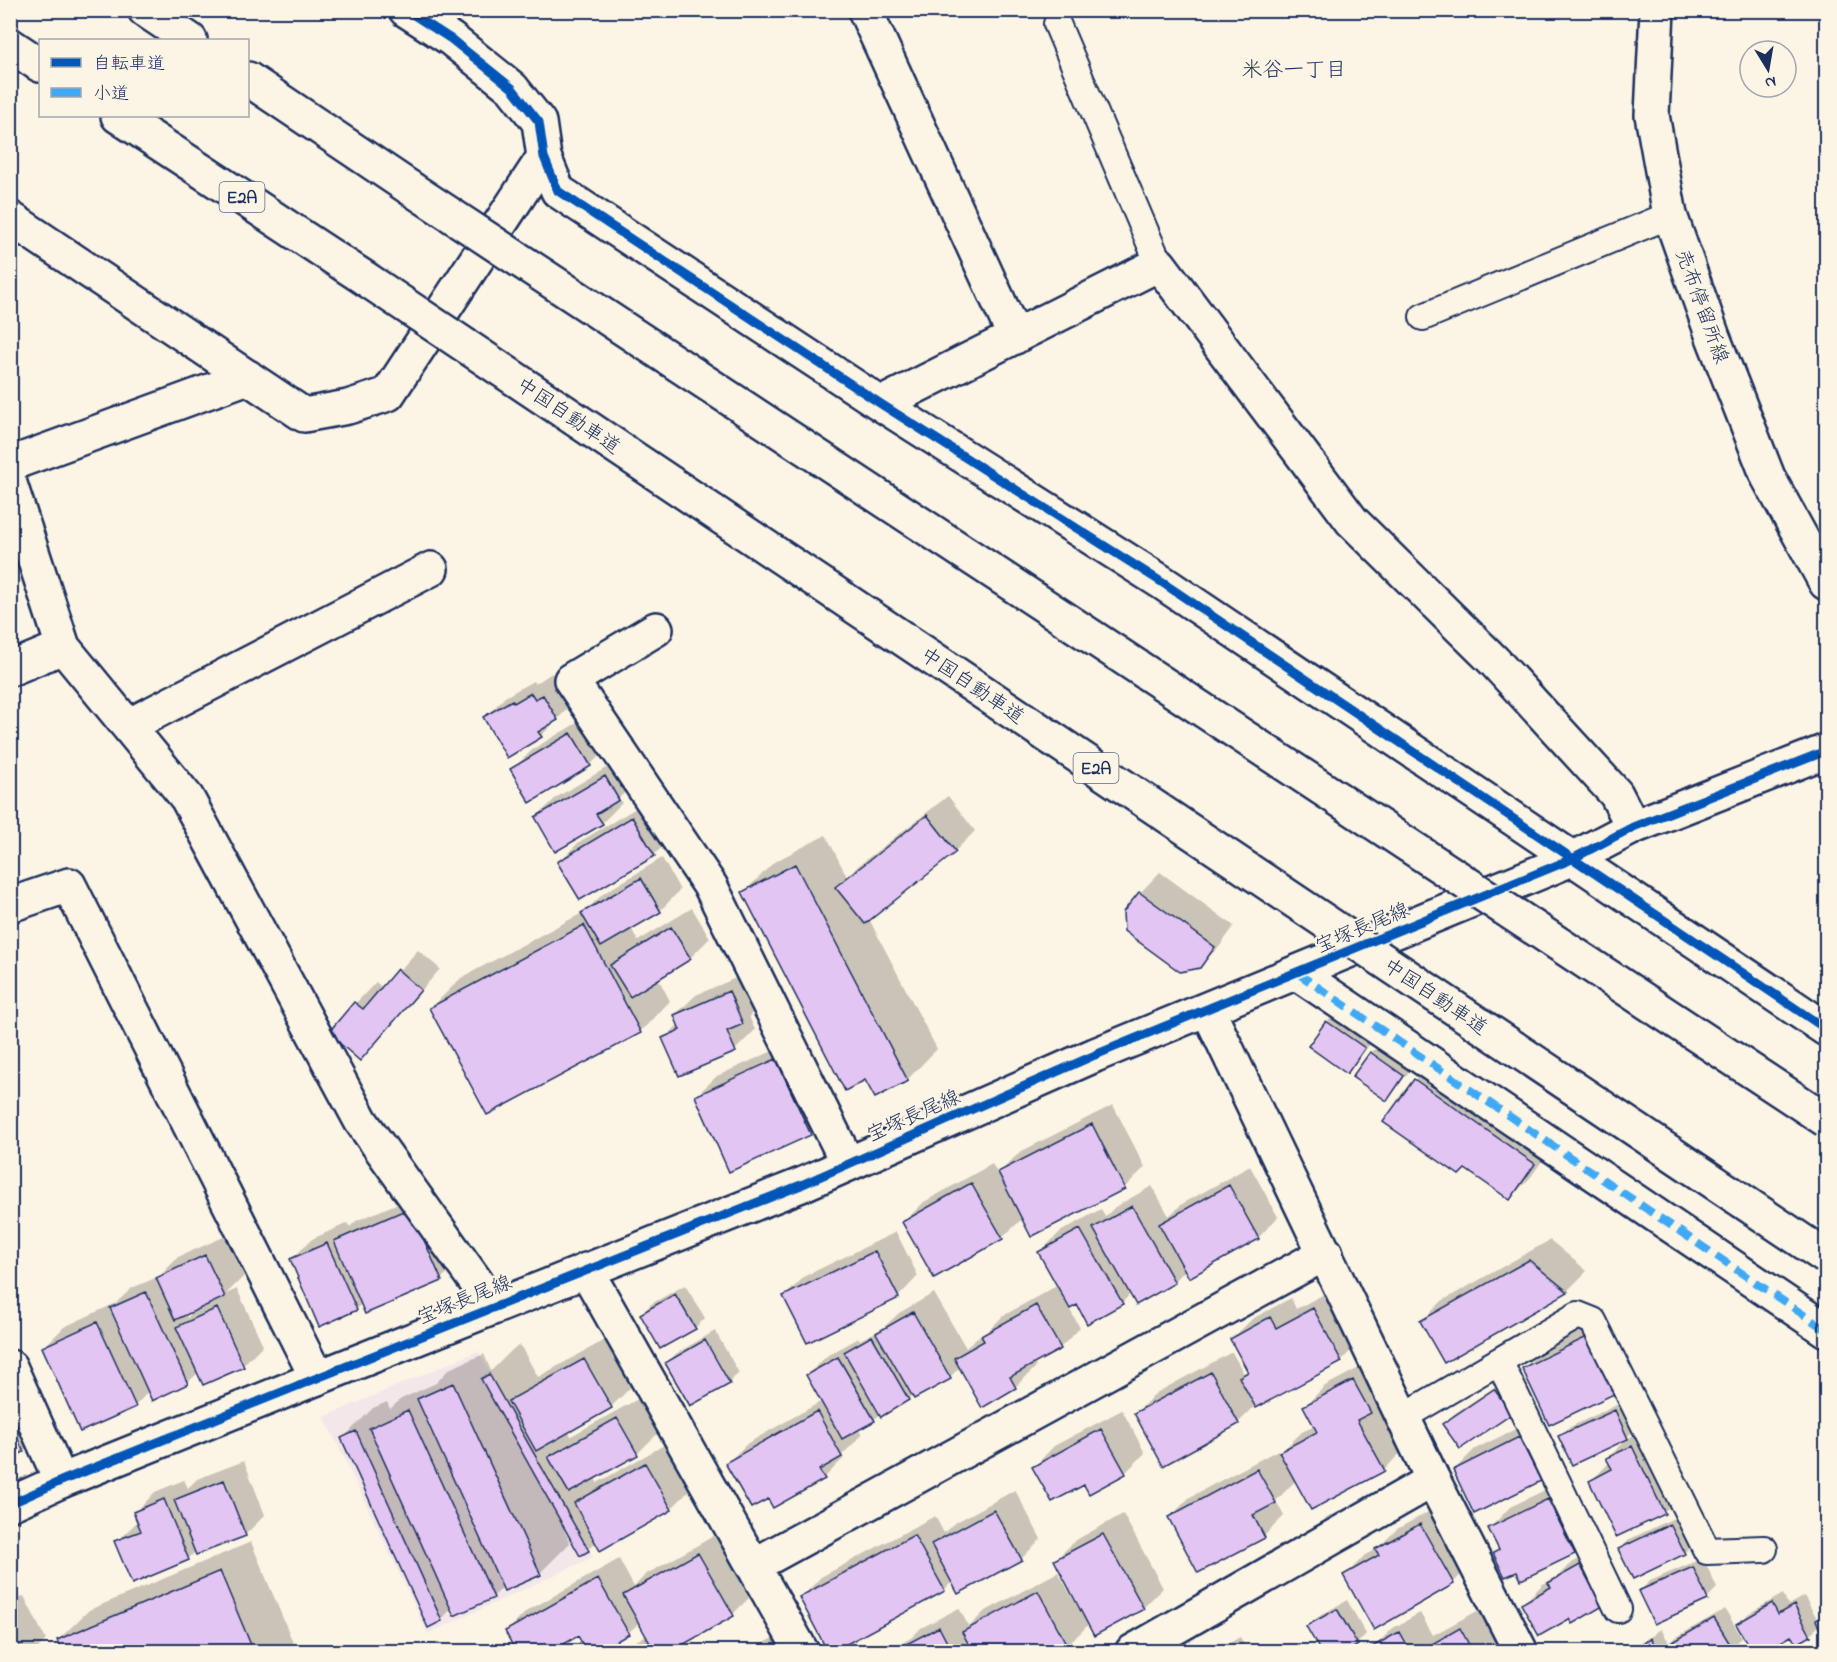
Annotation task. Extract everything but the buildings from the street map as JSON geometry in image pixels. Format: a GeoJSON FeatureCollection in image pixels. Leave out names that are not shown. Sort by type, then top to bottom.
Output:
{"type":"FeatureCollection","features":[{"type":"Feature","properties":{"kind":"main road"},"geometry":{"type":"LineString","coordinates":[[145,10],[188,39]]}},
{"type":"Feature","properties":{"kind":"main road"},"geometry":{"type":"LineString","coordinates":[[406,10],[451,39],[512,88],[539,122],[544,157],[558,191],[881,404],[1163,583],[1827,1029]]}},
{"type":"Feature","properties":{"kind":"main road"},"geometry":{"type":"LineString","coordinates":[[865,10],[1015,337]]}},
{"type":"Feature","properties":{"kind":"main road","name":"売布停留所線"},"geometry":{"type":"LineString","coordinates":[[1658,10],[1652,115],[1670,216],[1713,337],[1768,477],[1827,583]]}},
{"type":"Feature","properties":{"kind":"main road"},"geometry":{"type":"LineString","coordinates":[[10,45],[39,64]]}},
{"type":"Feature","properties":{"kind":"main road"},"geometry":{"type":"LineString","coordinates":[[249,80],[410,188],[1827,1120]]}},
{"type":"Feature","properties":{"kind":"main road","name":"中国自動車道"},"geometry":{"type":"LineString","coordinates":[[120,117],[366,279],[1827,1257]]}},
{"type":"Feature","properties":{"kind":"main road"},"geometry":{"type":"LineString","coordinates":[[10,218],[304,415],[348,407],[388,394],[544,157]]}},
{"type":"Feature","properties":{"kind":"main road"},"geometry":{"type":"LineString","coordinates":[[881,404],[1159,264],[1352,521],[1494,661],[1609,786],[1616,794],[1633,827]]}},
{"type":"Feature","properties":{"kind":"main road"},"geometry":{"type":"LineString","coordinates":[[10,464],[248,377]]}},
{"type":"Feature","properties":{"kind":"main road"},"geometry":{"type":"LineString","coordinates":[[10,484],[23,565],[63,647],[187,798],[361,1121],[494,1307]]}},
{"type":"Feature","properties":{"kind":"main road"},"geometry":{"type":"LineString","coordinates":[[128,726],[431,569]]}},
{"type":"Feature","properties":{"kind":"main road"},"geometry":{"type":"LineString","coordinates":[[656,630],[571,680],[711,887],[848,1164]]}},
{"type":"Feature","properties":{"kind":"main road"},"geometry":{"type":"LineString","coordinates":[[10,669],[63,647]]}},
{"type":"Feature","properties":{"kind":"main road","name":"宝塚長尾線"},"geometry":{"type":"LineString","coordinates":[[10,1504],[61,1481],[790,1189],[1095,1055],[1297,974],[1572,859],[1633,827],[1827,751]]}},
{"type":"Feature","properties":{"kind":"main road"},"geometry":{"type":"LineString","coordinates":[[10,905],[69,885],[317,1378]]}},
{"type":"Feature","properties":{"kind":"main road"},"geometry":{"type":"LineString","coordinates":[[1297,974],[1827,1330]]}},
{"type":"Feature","properties":{"kind":"main road"},"geometry":{"type":"LineString","coordinates":[[1208,1010],[1433,1480],[1521,1652]]}},
{"type":"Feature","properties":{"kind":"main road"},"geometry":{"type":"LineString","coordinates":[[753,1566],[1326,1253]]}},
{"type":"Feature","properties":{"kind":"main road"},"geometry":{"type":"LineString","coordinates":[[586,1270],[802,1652]]}},
{"type":"Feature","properties":{"kind":"main road"},"geometry":{"type":"LineString","coordinates":[[10,1367],[61,1481]]}},
{"type":"Feature","properties":{"kind":"main road"},"geometry":{"type":"LineString","coordinates":[[1131,1652],[1433,1480]]}},
{"type":"Feature","properties":{"kind":"lane"},"geometry":{"type":"LineString","coordinates":[[1057,24],[1159,264]]}},
{"type":"Feature","properties":{"kind":"lane"},"geometry":{"type":"LineString","coordinates":[[1423,317],[1670,216]]}},
{"type":"Feature","properties":{"kind":"lane"},"geometry":{"type":"LineString","coordinates":[[1403,1417],[1578,1315],[1593,1321],[1707,1551],[1764,1549]]}},
{"type":"Feature","properties":{"kind":"lane"},"geometry":{"type":"LineString","coordinates":[[1499,1361],[1618,1609]]}},
{"type":"Feature","properties":{"kind":"shaded area"},"geometry":{"type":"Polygon","coordinates":[[[478,1351],[593,1557],[428,1634],[324,1417],[478,1351]]]}},
{"type":"Feature","properties":{"kind":"marked path"},"geometry":{"type":"LineString","coordinates":[[1297,973],[1826,1330]]}},
{"type":"Feature","properties":{"kind":"cycle path"},"geometry":{"type":"LineString","coordinates":[[406,10],[451,39],[512,88],[539,122],[544,157],[558,191],[881,404],[1163,583],[1826,1029]]}},
{"type":"Feature","properties":{"kind":"cycle path"},"geometry":{"type":"LineString","coordinates":[[10,1504],[61,1481],[801,1185],[1095,1055],[1572,859],[1633,827],[1826,751]]}},
{"type":"Feature","properties":{"kind":"district","name":"米谷一丁目"},"geometry":{"type":"Point","coordinates":[1294,69]}}]}
